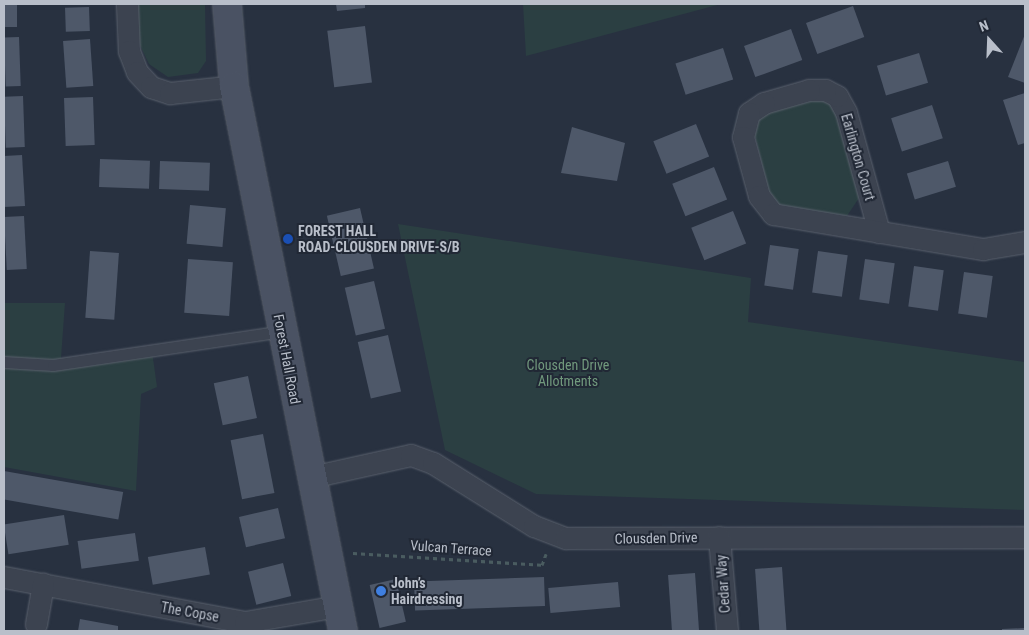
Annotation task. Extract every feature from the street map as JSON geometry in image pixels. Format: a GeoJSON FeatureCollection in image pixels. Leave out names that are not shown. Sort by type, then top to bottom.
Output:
{"type":"FeatureCollection","features":[{"type":"Feature","properties":{"kind":"main road","name":"Forest Hall Road"},"geometry":{"type":"LineString","coordinates":[[227,4],[234,86],[341,619]]}},
{"type":"Feature","properties":{"kind":"street"},"geometry":{"type":"LineString","coordinates":[[127,4],[132,61],[151,87],[170,93],[234,86]]}},
{"type":"Feature","properties":{"kind":"street","name":"Earlington Court"},"geometry":{"type":"LineString","coordinates":[[879,232],[846,112],[837,96],[825,90],[809,90],[764,102],[750,112],[743,138],[767,209],[780,217],[983,249],[1025,242]]}},
{"type":"Feature","properties":{"kind":"street","name":"Clousden Drive"},"geometry":{"type":"LineString","coordinates":[[311,477],[411,455],[433,463],[554,535],[581,539],[1025,537]]}},
{"type":"Feature","properties":{"kind":"street","name":"Cedar Way"},"geometry":{"type":"LineString","coordinates":[[719,537],[726,631]]}},
{"type":"Feature","properties":{"kind":"street","name":"The Copse"},"geometry":{"type":"LineString","coordinates":[[4,577],[245,622],[341,619]]}},
{"type":"Feature","properties":{"kind":"street"},"geometry":{"type":"LineString","coordinates":[[36,624],[43,584]]}},
{"type":"Feature","properties":{"kind":"lane"},"geometry":{"type":"LineString","coordinates":[[4,362],[52,365],[282,331]]}},
{"type":"Feature","properties":{"kind":"path","name":"Vulcan Terrace"},"geometry":{"type":"LineString","coordinates":[[327,552],[542,565],[554,535]]}},
{"type":"Feature","properties":{"kind":"green space"},"geometry":{"type":"Polygon","coordinates":[[[138,4],[205,4],[206,61],[198,73],[168,77],[149,64],[138,41],[138,4]]]}},
{"type":"Feature","properties":{"kind":"green space"},"geometry":{"type":"Polygon","coordinates":[[[523,4],[721,4],[526,56],[523,4]]]}},
{"type":"Feature","properties":{"kind":"green space"},"geometry":{"type":"Polygon","coordinates":[[[811,99],[826,101],[835,110],[859,198],[847,216],[778,206],[770,197],[753,128],[761,114],[811,99]]]}},
{"type":"Feature","properties":{"kind":"green space","name":"Clousden Drive Allotments"},"geometry":{"type":"Polygon","coordinates":[[[398,224],[751,278],[748,322],[1025,362],[1025,510],[536,494],[445,450],[398,224]]]}},
{"type":"Feature","properties":{"kind":"green space"},"geometry":{"type":"Polygon","coordinates":[[[4,303],[65,303],[61,358],[152,351],[157,387],[141,394],[136,491],[4,467],[4,303]]]}},
{"type":"Feature","properties":{"kind":"building"},"geometry":{"type":"Polygon","coordinates":[[[4,4],[17,4],[17,27],[4,27],[4,4]]]}},
{"type":"Feature","properties":{"kind":"building"},"geometry":{"type":"Polygon","coordinates":[[[336,4],[365,4],[365,8],[337,11],[336,4]]]}},
{"type":"Feature","properties":{"kind":"building"},"geometry":{"type":"Polygon","coordinates":[[[853,6],[864,37],[817,54],[806,23],[853,6]]]}},
{"type":"Feature","properties":{"kind":"building"},"geometry":{"type":"Polygon","coordinates":[[[89,7],[90,31],[66,32],[65,8],[89,7]]]}},
{"type":"Feature","properties":{"kind":"building"},"geometry":{"type":"Polygon","coordinates":[[[365,26],[372,83],[334,87],[327,31],[365,26]]]}},
{"type":"Feature","properties":{"kind":"building"},"geometry":{"type":"Polygon","coordinates":[[[791,29],[802,60],[755,77],[744,46],[791,29]]]}},
{"type":"Feature","properties":{"kind":"building"},"geometry":{"type":"Polygon","coordinates":[[[1025,34],[1025,83],[1008,77],[1025,34]]]}},
{"type":"Feature","properties":{"kind":"building"},"geometry":{"type":"Polygon","coordinates":[[[19,37],[21,86],[6,86],[4,38],[19,37]]]}},
{"type":"Feature","properties":{"kind":"building"},"geometry":{"type":"Polygon","coordinates":[[[90,39],[93,86],[66,88],[63,41],[90,39]]]}},
{"type":"Feature","properties":{"kind":"building"},"geometry":{"type":"Polygon","coordinates":[[[723,48],[733,79],[686,95],[675,63],[723,48]]]}},
{"type":"Feature","properties":{"kind":"building"},"geometry":{"type":"Polygon","coordinates":[[[919,53],[928,83],[886,96],[877,66],[919,53]]]}},
{"type":"Feature","properties":{"kind":"building"},"geometry":{"type":"Polygon","coordinates":[[[1025,93],[1025,143],[1018,145],[1003,100],[1025,93]]]}},
{"type":"Feature","properties":{"kind":"building"},"geometry":{"type":"Polygon","coordinates":[[[23,96],[25,147],[6,148],[4,97],[23,96]]]}},
{"type":"Feature","properties":{"kind":"building"},"geometry":{"type":"Polygon","coordinates":[[[93,97],[95,145],[66,146],[64,98],[93,97]]]}},
{"type":"Feature","properties":{"kind":"building"},"geometry":{"type":"Polygon","coordinates":[[[932,105],[943,138],[902,152],[891,118],[932,105]]]}},
{"type":"Feature","properties":{"kind":"building"},"geometry":{"type":"Polygon","coordinates":[[[696,124],[709,156],[666,174],[653,141],[696,124]]]}},
{"type":"Feature","properties":{"kind":"building"},"geometry":{"type":"Polygon","coordinates":[[[572,127],[625,143],[617,181],[561,173],[572,127]]]}},
{"type":"Feature","properties":{"kind":"building"},"geometry":{"type":"Polygon","coordinates":[[[22,155],[25,206],[4,207],[4,156],[22,155]]]}},
{"type":"Feature","properties":{"kind":"building"},"geometry":{"type":"Polygon","coordinates":[[[100,159],[150,161],[149,189],[99,187],[100,159]]]}},
{"type":"Feature","properties":{"kind":"building"},"geometry":{"type":"Polygon","coordinates":[[[160,161],[210,163],[209,191],[159,189],[160,161]]]}},
{"type":"Feature","properties":{"kind":"building"},"geometry":{"type":"Polygon","coordinates":[[[948,161],[956,187],[915,199],[907,174],[948,161]]]}},
{"type":"Feature","properties":{"kind":"building"},"geometry":{"type":"Polygon","coordinates":[[[714,167],[727,199],[685,216],[672,184],[714,167]]]}},
{"type":"Feature","properties":{"kind":"building"},"geometry":{"type":"Polygon","coordinates":[[[190,205],[226,208],[222,247],[187,244],[190,205]]]}},
{"type":"Feature","properties":{"kind":"building"},"geometry":{"type":"Polygon","coordinates":[[[360,208],[374,268],[341,276],[327,216],[360,208]]]}},
{"type":"Feature","properties":{"kind":"building"},"geometry":{"type":"Polygon","coordinates":[[[733,211],[746,243],[704,260],[691,228],[733,211]]]}},
{"type":"Feature","properties":{"kind":"building"},"geometry":{"type":"Polygon","coordinates":[[[24,216],[27,269],[7,270],[4,217],[24,216]]]}},
{"type":"Feature","properties":{"kind":"building"},"geometry":{"type":"Polygon","coordinates":[[[770,245],[799,249],[793,290],[764,286],[770,245]]]}},
{"type":"Feature","properties":{"kind":"building"},"geometry":{"type":"Polygon","coordinates":[[[90,251],[119,253],[114,320],[85,318],[90,251]]]}},
{"type":"Feature","properties":{"kind":"building"},"geometry":{"type":"Polygon","coordinates":[[[818,251],[848,255],[842,297],[812,293],[818,251]]]}},
{"type":"Feature","properties":{"kind":"building"},"geometry":{"type":"Polygon","coordinates":[[[188,259],[233,262],[229,316],[184,313],[188,259]]]}},
{"type":"Feature","properties":{"kind":"building"},"geometry":{"type":"Polygon","coordinates":[[[865,259],[895,263],[889,304],[859,300],[865,259]]]}},
{"type":"Feature","properties":{"kind":"building"},"geometry":{"type":"Polygon","coordinates":[[[914,266],[944,270],[938,311],[908,307],[914,266]]]}},
{"type":"Feature","properties":{"kind":"building"},"geometry":{"type":"Polygon","coordinates":[[[964,272],[993,276],[987,318],[958,314],[964,272]]]}},
{"type":"Feature","properties":{"kind":"building"},"geometry":{"type":"Polygon","coordinates":[[[374,281],[385,329],[356,335],[345,288],[374,281]]]}},
{"type":"Feature","properties":{"kind":"building"},"geometry":{"type":"Polygon","coordinates":[[[388,335],[401,392],[371,398],[358,342],[388,335]]]}},
{"type":"Feature","properties":{"kind":"building"},"geometry":{"type":"Polygon","coordinates":[[[248,376],[257,418],[223,425],[214,383],[248,376]]]}},
{"type":"Feature","properties":{"kind":"building"},"geometry":{"type":"Polygon","coordinates":[[[263,434],[274,493],[242,499],[231,440],[263,434]]]}},
{"type":"Feature","properties":{"kind":"building"},"geometry":{"type":"Polygon","coordinates":[[[4,471],[123,492],[118,520],[4,499],[4,471]]]}},
{"type":"Feature","properties":{"kind":"building"},"geometry":{"type":"Polygon","coordinates":[[[278,508],[285,538],[246,547],[239,517],[278,508]]]}},
{"type":"Feature","properties":{"kind":"building"},"geometry":{"type":"Polygon","coordinates":[[[64,515],[69,545],[8,554],[4,525],[64,515]]]}},
{"type":"Feature","properties":{"kind":"building"},"geometry":{"type":"Polygon","coordinates":[[[135,533],[139,561],[81,569],[78,541],[135,533]]]}},
{"type":"Feature","properties":{"kind":"building"},"geometry":{"type":"Polygon","coordinates":[[[205,547],[210,575],[153,585],[148,557],[205,547]]]}},
{"type":"Feature","properties":{"kind":"building"},"geometry":{"type":"Polygon","coordinates":[[[283,563],[291,596],[256,605],[248,572],[283,563]]]}},
{"type":"Feature","properties":{"kind":"building"},"geometry":{"type":"Polygon","coordinates":[[[782,567],[786,631],[759,631],[755,569],[782,567]]]}},
{"type":"Feature","properties":{"kind":"building"},"geometry":{"type":"Polygon","coordinates":[[[695,573],[699,631],[672,631],[668,575],[695,573]]]}},
{"type":"Feature","properties":{"kind":"building"},"geometry":{"type":"Polygon","coordinates":[[[544,577],[545,606],[415,611],[414,582],[544,577]]]}},
{"type":"Feature","properties":{"kind":"building"},"geometry":{"type":"Polygon","coordinates":[[[396,579],[406,622],[380,628],[370,585],[396,579]]]}},
{"type":"Feature","properties":{"kind":"building"},"geometry":{"type":"Polygon","coordinates":[[[618,582],[620,607],[550,613],[548,588],[618,582]]]}},
{"type":"Feature","properties":{"kind":"building"},"geometry":{"type":"Polygon","coordinates":[[[80,619],[118,626],[118,631],[78,631],[80,619]]]}},
{"type":"Feature","properties":{"kind":"building"},"geometry":{"type":"Polygon","coordinates":[[[1025,628],[1025,631],[1002,631],[1002,629],[1025,628]]]}},
{"type":"Feature","properties":{"kind":"place","name":"FOREST HALL ROAD-CLOUSDEN DRIVE-S/B"},"geometry":{"type":"Point","coordinates":[288,239]}},
{"type":"Feature","properties":{"kind":"place","name":"John’s Hairdressing"},"geometry":{"type":"Point","coordinates":[381,591]}}]}
